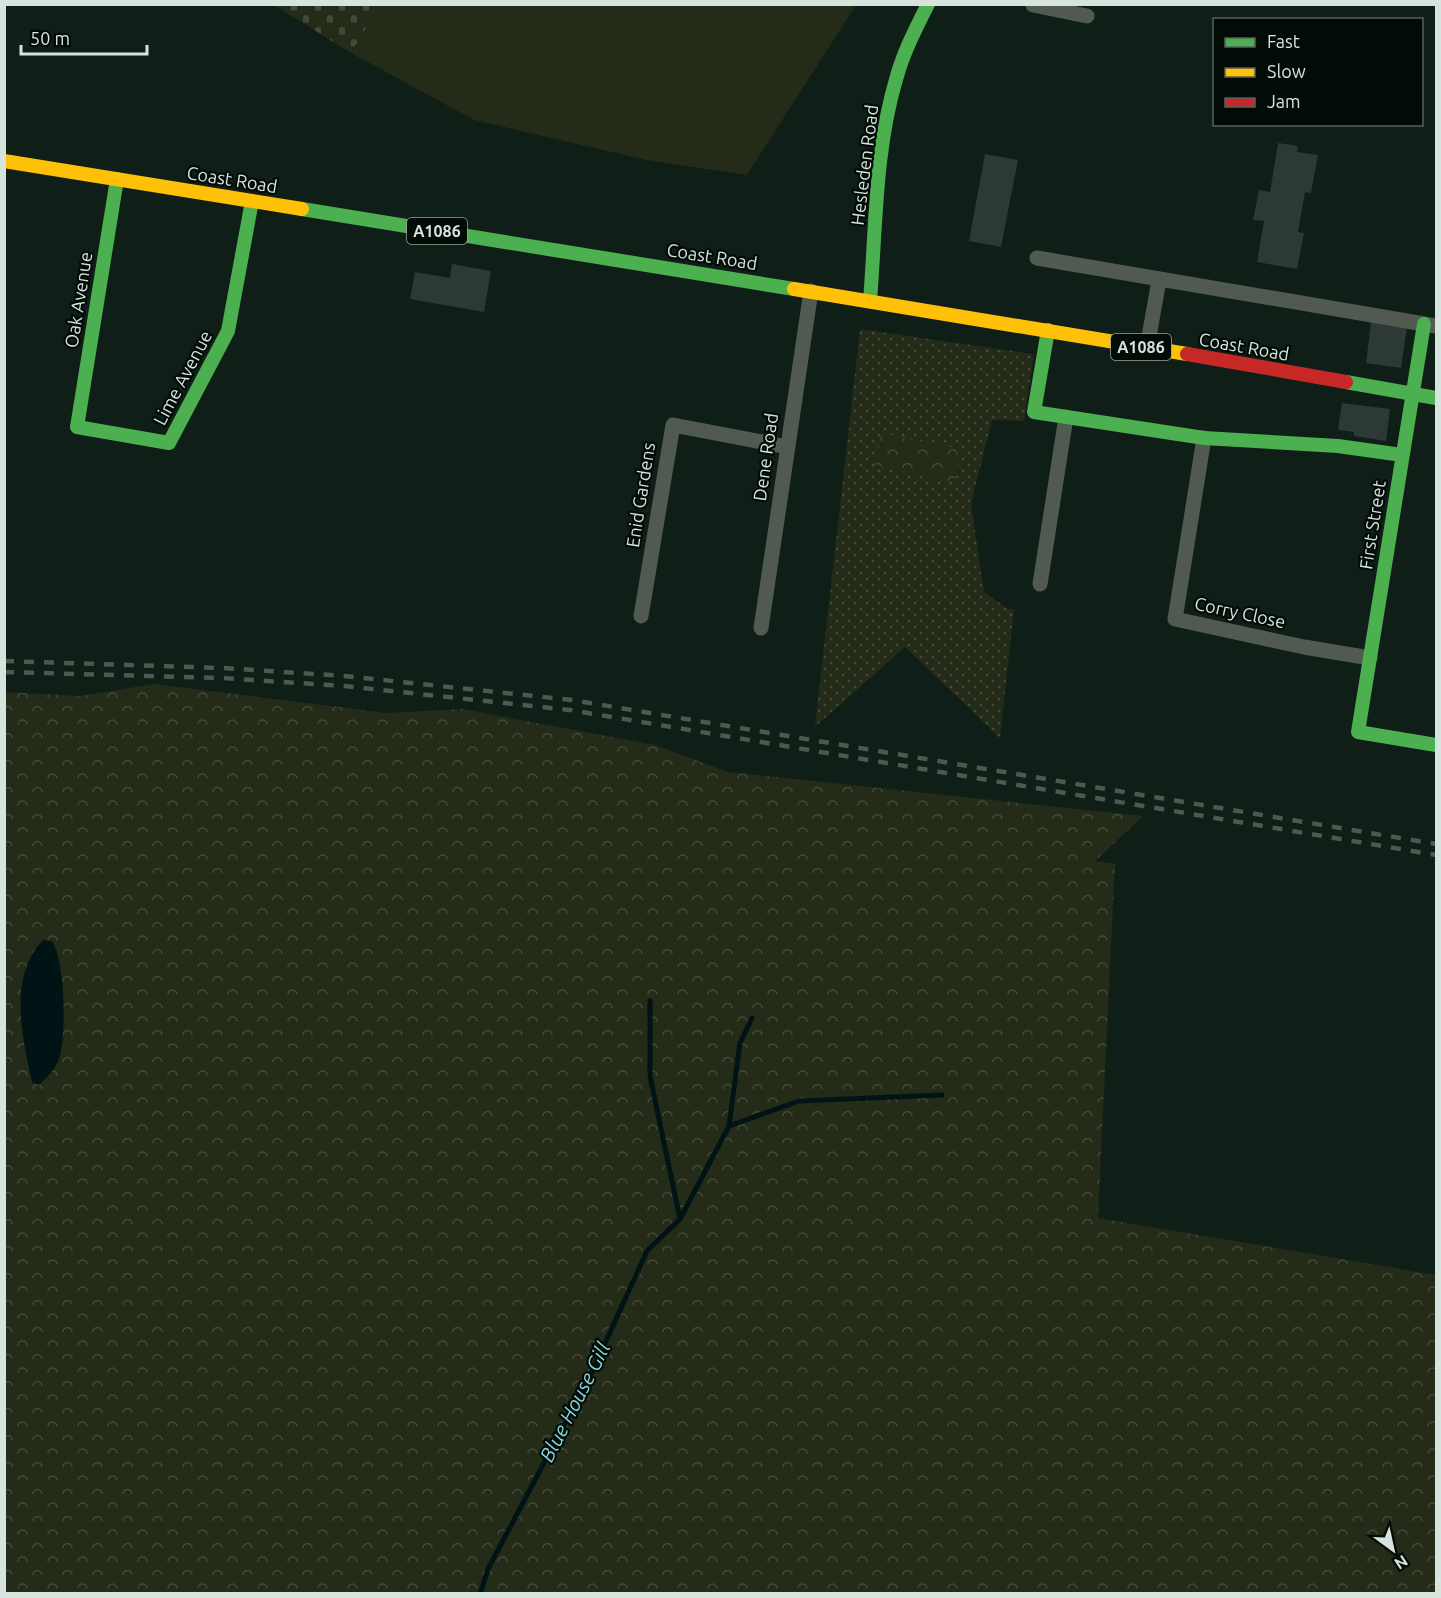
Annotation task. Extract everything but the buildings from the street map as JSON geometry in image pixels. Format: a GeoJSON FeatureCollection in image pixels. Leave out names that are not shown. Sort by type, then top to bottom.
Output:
{"type":"FeatureCollection","features":[{"type":"Feature","properties":{"kind":"main road","name":"Hesleden Road"},"geometry":{"type":"LineString","coordinates":[[870,301],[880,159],[891,97],[907,45],[928,4]]}},
{"type":"Feature","properties":{"kind":"main road","name":"Coast Road"},"geometry":{"type":"LineString","coordinates":[[4,161],[1047,330],[1412,394]]}},
{"type":"Feature","properties":{"kind":"main road","name":"Oak Avenue"},"geometry":{"type":"LineString","coordinates":[[77,427],[117,179]]}},
{"type":"Feature","properties":{"kind":"main road","name":"Lime Avenue"},"geometry":{"type":"LineString","coordinates":[[77,427],[169,443],[228,331],[252,201]]}},
{"type":"Feature","properties":{"kind":"main road","name":"First Street"},"geometry":{"type":"LineString","coordinates":[[1430,325],[1412,394],[1358,732],[1437,745]]}},
{"type":"Feature","properties":{"kind":"main road"},"geometry":{"type":"LineString","coordinates":[[1047,330],[1034,412],[1204,438],[1338,446],[1402,455]]}},
{"type":"Feature","properties":{"kind":"main road","name":"A1086"},"geometry":{"type":"LineString","coordinates":[[1412,394],[1437,398]]}},
{"type":"Feature","properties":{"kind":"street"},"geometry":{"type":"LineString","coordinates":[[1033,5],[1063,8],[1087,16]]}},
{"type":"Feature","properties":{"kind":"street"},"geometry":{"type":"LineString","coordinates":[[1037,258],[1430,325]]}},
{"type":"Feature","properties":{"kind":"street"},"geometry":{"type":"LineString","coordinates":[[1147,348],[1159,280]]}},
{"type":"Feature","properties":{"kind":"street","name":"Dene Road"},"geometry":{"type":"LineString","coordinates":[[761,628],[810,291]]}},
{"type":"Feature","properties":{"kind":"street"},"geometry":{"type":"LineString","coordinates":[[1040,584],[1066,417]]}},
{"type":"Feature","properties":{"kind":"street","name":"Enid Gardens"},"geometry":{"type":"LineString","coordinates":[[641,616],[673,425],[788,447]]}},
{"type":"Feature","properties":{"kind":"street","name":"Corry Close"},"geometry":{"type":"LineString","coordinates":[[1204,438],[1176,619],[1304,647],[1370,658]]}},
{"type":"Feature","properties":{"kind":"green space"},"geometry":{"type":"Polygon","coordinates":[[[380,4],[856,5],[747,175],[651,161],[474,120],[351,53],[380,4]]]}},
{"type":"Feature","properties":{"kind":"green space"},"geometry":{"type":"Polygon","coordinates":[[[274,5],[380,5],[351,53],[274,5]]]}},
{"type":"Feature","properties":{"kind":"green space"},"geometry":{"type":"Polygon","coordinates":[[[860,329],[1034,354],[1024,421],[992,420],[971,504],[984,592],[1008,609],[1014,609],[1000,738],[905,647],[815,727],[860,329]]]}},
{"type":"Feature","properties":{"kind":"green space"},"geometry":{"type":"Polygon","coordinates":[[[881,433],[961,449],[954,482],[875,466],[881,433]]]}},
{"type":"Feature","properties":{"kind":"green space"},"geometry":{"type":"Polygon","coordinates":[[[154,684],[387,713],[463,709],[655,745],[728,772],[1143,816],[1095,861],[1115,864],[1098,1218],[1436,1275],[1436,1593],[5,1593],[4,692],[80,696],[154,684]]]}},
{"type":"Feature","properties":{"kind":"shaded area"},"geometry":{"type":"Polygon","coordinates":[[[43,940],[52,941],[60,964],[64,1016],[59,1059],[53,1070],[39,1085],[32,1082],[22,1027],[21,1008],[25,971],[32,955],[43,940]]]}},
{"type":"Feature","properties":{"kind":"waterway","name":"Blue House Gill"},"geometry":{"type":"LineString","coordinates":[[650,1001],[650,1076],[680,1219]]}},
{"type":"Feature","properties":{"kind":"waterway","name":"Blue House Gill"},"geometry":{"type":"LineString","coordinates":[[729,1126],[740,1043],[752,1018]]}},
{"type":"Feature","properties":{"kind":"waterway","name":"Blue House Gill"},"geometry":{"type":"LineString","coordinates":[[480,1594],[488,1569],[591,1374],[647,1251],[680,1219],[729,1126],[799,1101],[942,1095]]}},
{"type":"Feature","properties":{"kind":"railway"},"geometry":{"type":"LineString","coordinates":[[4,661],[223,668],[345,676],[572,700],[1436,844]]}},
{"type":"Feature","properties":{"kind":"railway"},"geometry":{"type":"LineString","coordinates":[[4,672],[222,678],[344,686],[570,710],[1436,855]]}},
{"type":"Feature","properties":{"kind":"traffic: fast"},"geometry":{"type":"LineString","coordinates":[[870,301],[884,131],[900,67],[928,4]]}},
{"type":"Feature","properties":{"kind":"traffic: fast"},"geometry":{"type":"LineString","coordinates":[[117,179],[77,427],[169,443],[228,331],[252,201]]}},
{"type":"Feature","properties":{"kind":"traffic: fast"},"geometry":{"type":"LineString","coordinates":[[302,209],[794,289]]}},
{"type":"Feature","properties":{"kind":"traffic: fast"},"geometry":{"type":"LineString","coordinates":[[1424,324],[1358,732],[1436,745]]}},
{"type":"Feature","properties":{"kind":"traffic: fast"},"geometry":{"type":"LineString","coordinates":[[1048,330],[1034,412],[1204,438],[1338,446],[1402,455]]}},
{"type":"Feature","properties":{"kind":"traffic: fast"},"geometry":{"type":"LineString","coordinates":[[1346,382],[1436,398]]}},
{"type":"Feature","properties":{"kind":"traffic: slow"},"geometry":{"type":"LineString","coordinates":[[4,161],[302,209]]}},
{"type":"Feature","properties":{"kind":"traffic: slow"},"geometry":{"type":"LineString","coordinates":[[794,289],[1187,354]]}},
{"type":"Feature","properties":{"kind":"traffic: jam"},"geometry":{"type":"LineString","coordinates":[[1187,354],[1346,382]]}}]}
